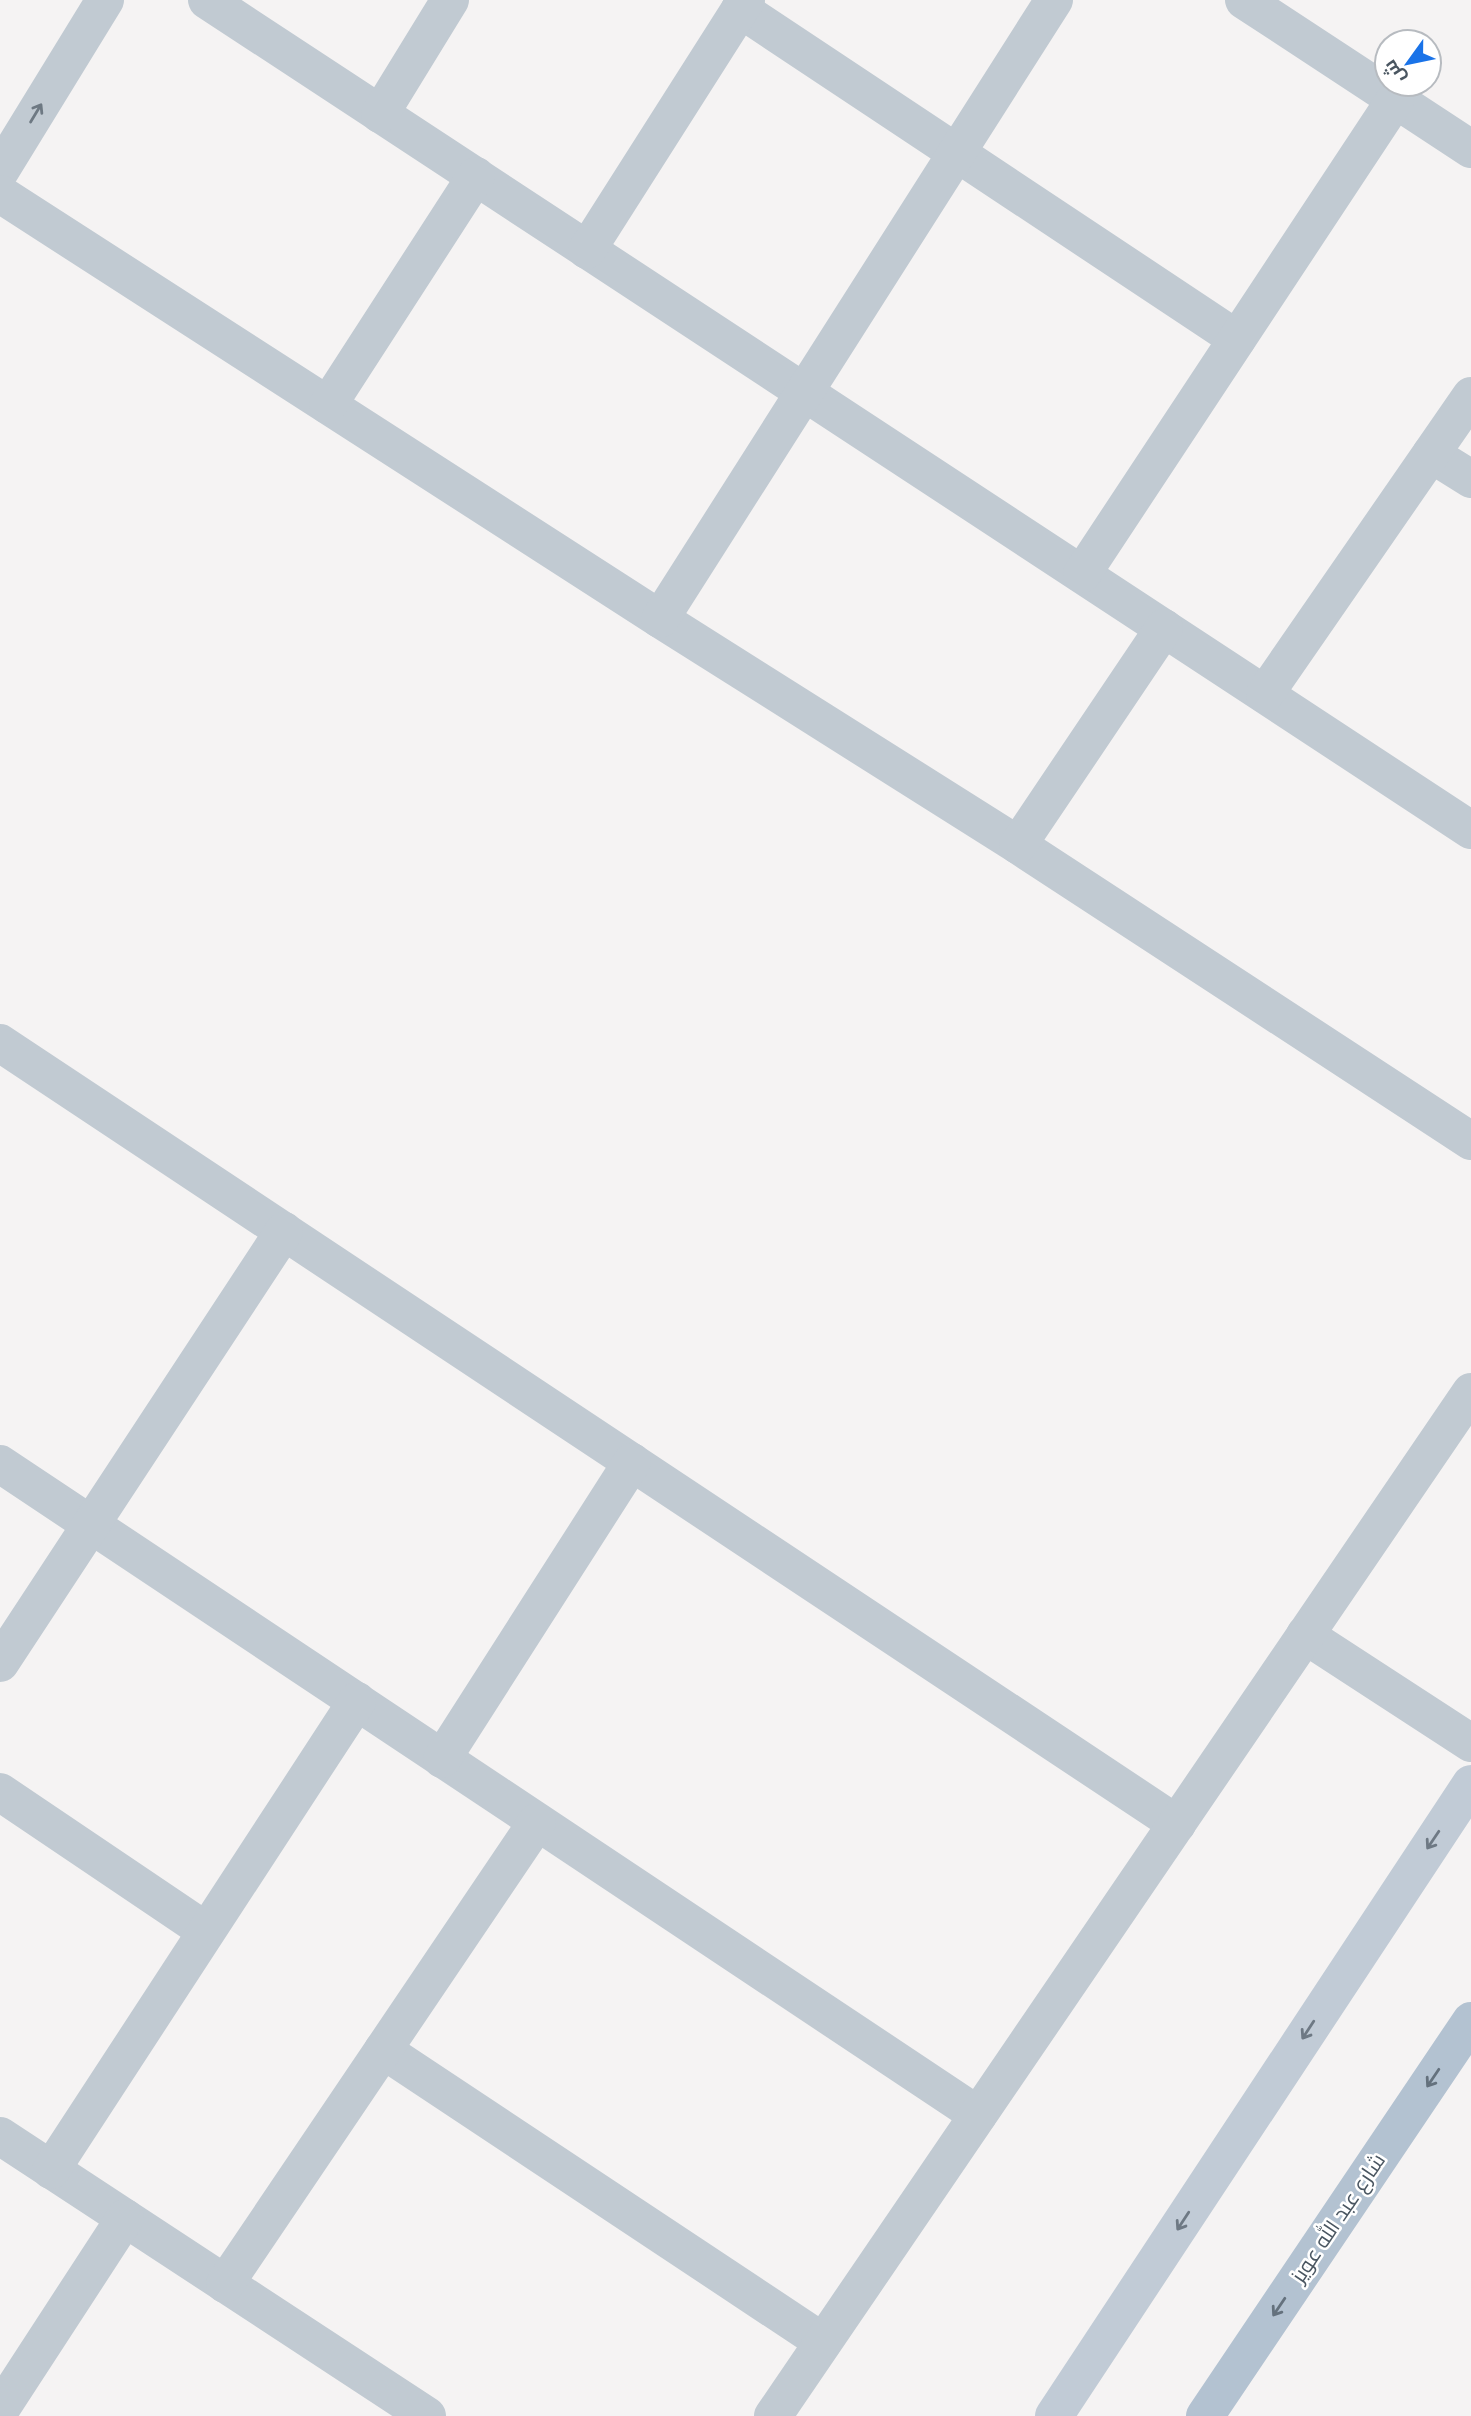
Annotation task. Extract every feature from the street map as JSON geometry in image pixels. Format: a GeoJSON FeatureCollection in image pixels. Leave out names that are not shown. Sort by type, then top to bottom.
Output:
{"type":"FeatureCollection","features":[{"type":"Feature","properties":{"kind":"main road"},"geometry":{"type":"LineString","coordinates":[[1054,2416],[1471,1784]]}},
{"type":"Feature","properties":{"kind":"main road","name":"شارع عبد الله عويز"},"geometry":{"type":"LineString","coordinates":[[1205,2416],[1471,2021]]}},
{"type":"Feature","properties":{"kind":"street"},"geometry":{"type":"LineString","coordinates":[[0,171],[105,0]]}},
{"type":"Feature","properties":{"kind":"street"},"geometry":{"type":"LineString","coordinates":[[207,0],[1471,830]]}},
{"type":"Feature","properties":{"kind":"street"},"geometry":{"type":"LineString","coordinates":[[380,114],[450,0]]}},
{"type":"Feature","properties":{"kind":"street"},"geometry":{"type":"LineString","coordinates":[[660,619],[1054,0]]}},
{"type":"Feature","properties":{"kind":"street"},"geometry":{"type":"LineString","coordinates":[[1244,0],[1471,149]]}},
{"type":"Feature","properties":{"kind":"street"},"geometry":{"type":"LineString","coordinates":[[587,250],[743,4],[957,153],[1237,340]]}},
{"type":"Feature","properties":{"kind":"street"},"geometry":{"type":"LineString","coordinates":[[1082,574],[1395,100]]}},
{"type":"Feature","properties":{"kind":"street"},"geometry":{"type":"LineString","coordinates":[[328,405],[475,176]]}},
{"type":"Feature","properties":{"kind":"street"},"geometry":{"type":"LineString","coordinates":[[0,194],[660,619],[1018,845],[1471,1141]]}},
{"type":"Feature","properties":{"kind":"street"},"geometry":{"type":"LineString","coordinates":[[1265,694],[1471,396]]}},
{"type":"Feature","properties":{"kind":"street"},"geometry":{"type":"LineString","coordinates":[[1431,454],[1471,480]]}},
{"type":"Feature","properties":{"kind":"street"},"geometry":{"type":"LineString","coordinates":[[1018,845],[1164,628]]}},
{"type":"Feature","properties":{"kind":"street"},"geometry":{"type":"LineString","coordinates":[[0,1043],[1177,1824]]}},
{"type":"Feature","properties":{"kind":"street"},"geometry":{"type":"LineString","coordinates":[[0,1663],[284,1231]]}},
{"type":"Feature","properties":{"kind":"street"},"geometry":{"type":"LineString","coordinates":[[773,2416],[1471,1392]]}},
{"type":"Feature","properties":{"kind":"street"},"geometry":{"type":"LineString","coordinates":[[442,1759],[632,1462]]}},
{"type":"Feature","properties":{"kind":"street"},"geometry":{"type":"LineString","coordinates":[[0,1464],[978,2115]]}},
{"type":"Feature","properties":{"kind":"street"},"geometry":{"type":"LineString","coordinates":[[1305,1636],[1471,1743]]}},
{"type":"Feature","properties":{"kind":"street"},"geometry":{"type":"LineString","coordinates":[[51,2169],[357,1701]]}},
{"type":"Feature","properties":{"kind":"street"},"geometry":{"type":"LineString","coordinates":[[0,1792],[206,1931]]}},
{"type":"Feature","properties":{"kind":"street"},"geometry":{"type":"LineString","coordinates":[[225,2284],[537,1822]]}},
{"type":"Feature","properties":{"kind":"street"},"geometry":{"type":"LineString","coordinates":[[383,2050],[823,2342]]}},
{"type":"Feature","properties":{"kind":"street"},"geometry":{"type":"LineString","coordinates":[[0,2136],[427,2416]]}},
{"type":"Feature","properties":{"kind":"street"},"geometry":{"type":"LineString","coordinates":[[0,2410],[125,2218]]}}]}
